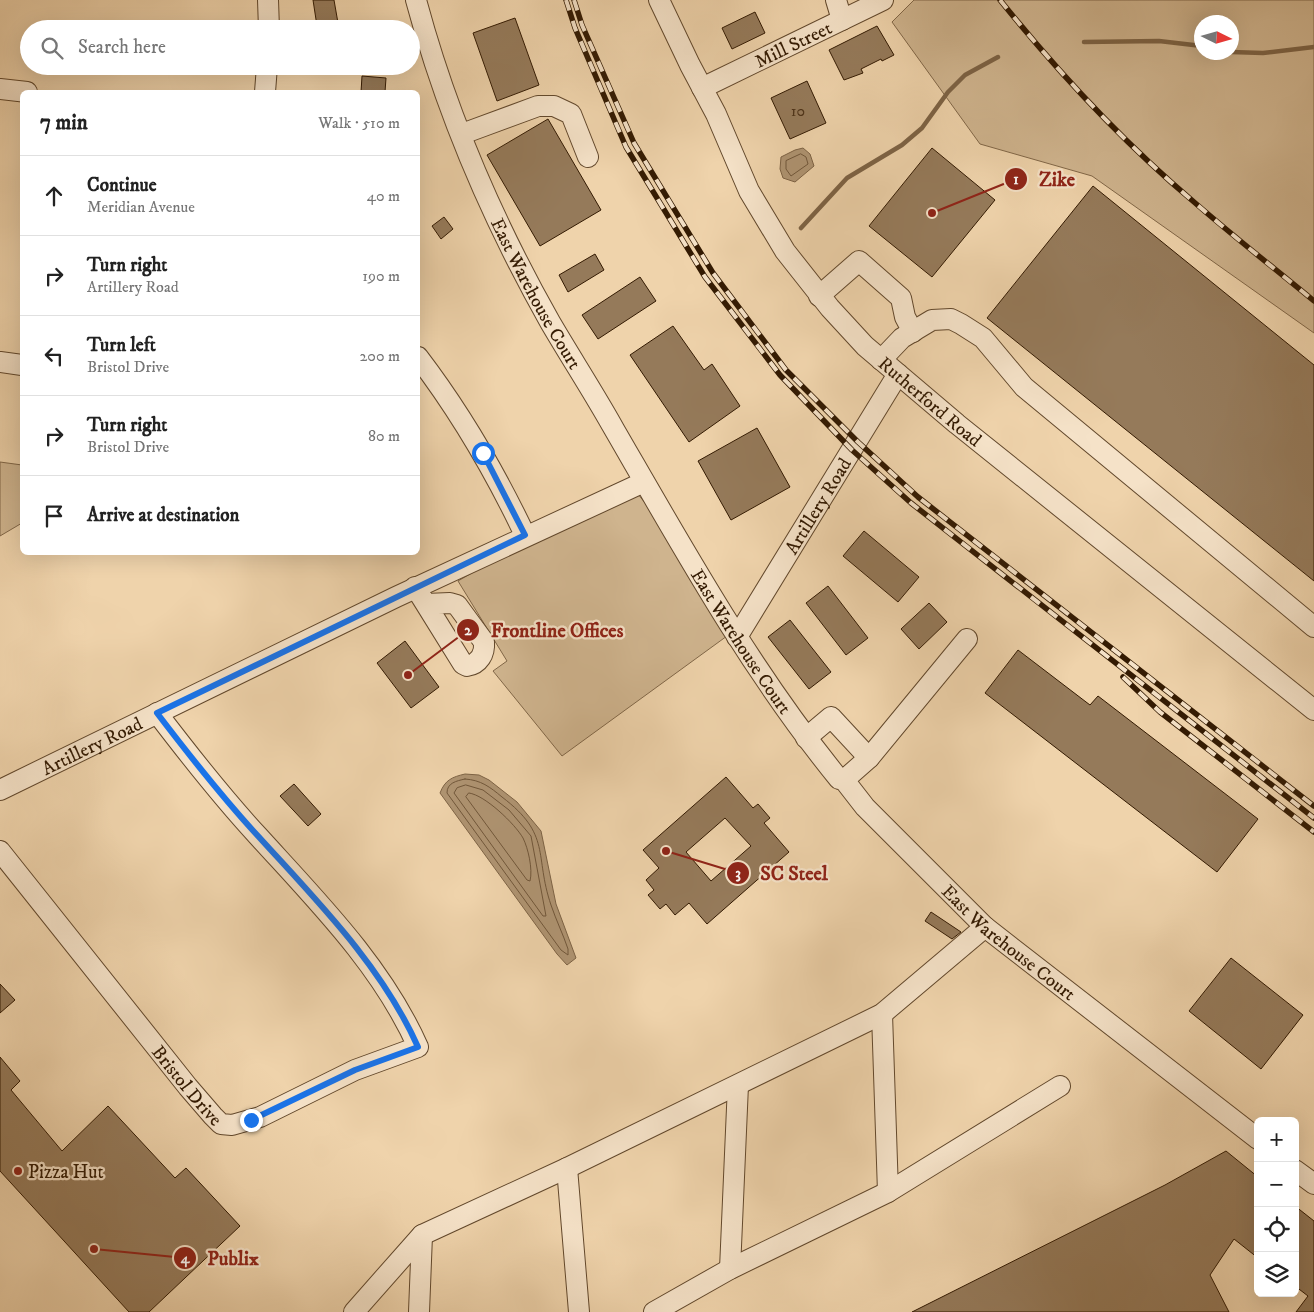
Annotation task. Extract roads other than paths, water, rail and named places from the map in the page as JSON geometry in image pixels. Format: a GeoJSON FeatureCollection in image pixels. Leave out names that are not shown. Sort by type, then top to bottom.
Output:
{"type":"FeatureCollection","features":[{"type":"Feature","properties":{"kind":"street"},"geometry":{"type":"LineString","coordinates":[[268,0],[269,20]]}},
{"type":"Feature","properties":{"kind":"street","name":"East Warehouse Court"},"geometry":{"type":"LineString","coordinates":[[416,0],[479,179],[512,250],[550,322],[737,637],[806,738],[839,779],[844,780],[864,807],[985,927],[1254,1136]]}},
{"type":"Feature","properties":{"kind":"street","name":"Rutherford Road"},"geometry":{"type":"LineString","coordinates":[[659,0],[716,114],[749,190],[785,251],[819,296],[865,346],[1314,710]]}},
{"type":"Feature","properties":{"kind":"street"},"geometry":{"type":"LineString","coordinates":[[836,0],[842,20]]}},
{"type":"Feature","properties":{"kind":"street","name":"Mill Street"},"geometry":{"type":"LineString","coordinates":[[702,88],[883,0]]}},
{"type":"Feature","properties":{"kind":"street"},"geometry":{"type":"LineString","coordinates":[[266,90],[267,75]]}},
{"type":"Feature","properties":{"kind":"street"},"geometry":{"type":"LineString","coordinates":[[0,89],[20,91]]}},
{"type":"Feature","properties":{"kind":"street"},"geometry":{"type":"LineString","coordinates":[[462,134],[538,106],[554,106],[571,114],[588,157]]}},
{"type":"Feature","properties":{"kind":"street"},"geometry":{"type":"LineString","coordinates":[[819,296],[859,262],[901,298],[904,317],[913,332]]}},
{"type":"Feature","properties":{"kind":"street"},"geometry":{"type":"LineString","coordinates":[[881,360],[902,338],[932,320],[951,319],[983,338],[1024,387],[1314,627]]}},
{"type":"Feature","properties":{"kind":"street"},"geometry":{"type":"LineString","coordinates":[[420,360],[442,389],[483,453],[525,535]]}},
{"type":"Feature","properties":{"kind":"street"},"geometry":{"type":"LineString","coordinates":[[0,362],[20,365]]}},
{"type":"Feature","properties":{"kind":"street","name":"Artillery Road"},"geometry":{"type":"LineString","coordinates":[[737,637],[898,374]]}},
{"type":"Feature","properties":{"kind":"street","name":"Artillery Road"},"geometry":{"type":"LineString","coordinates":[[0,790],[416,587],[525,535],[644,482]]}},
{"type":"Feature","properties":{"kind":"street"},"geometry":{"type":"LineString","coordinates":[[416,587],[426,604],[462,664],[467,666],[478,661],[483,654],[484,642],[457,605],[450,603],[426,604]]}},
{"type":"Feature","properties":{"kind":"street"},"geometry":{"type":"LineString","coordinates":[[844,780],[869,758],[967,639]]}},
{"type":"Feature","properties":{"kind":"street","name":"Bristol Drive"},"geometry":{"type":"LineString","coordinates":[[0,851],[188,1087],[222,1124],[232,1126],[260,1117],[355,1070],[418,1047],[400,1009],[348,938],[312,893],[237,812],[157,713]]}},
{"type":"Feature","properties":{"kind":"street"},"geometry":{"type":"LineString","coordinates":[[806,738],[831,717],[869,758]]}},
{"type":"Feature","properties":{"kind":"street"},"geometry":{"type":"LineString","coordinates":[[354,1312],[422,1235],[567,1168],[882,1014],[985,927]]}},
{"type":"Feature","properties":{"kind":"street"},"geometry":{"type":"LineString","coordinates":[[882,1014],[888,1192]]}},
{"type":"Feature","properties":{"kind":"street"},"geometry":{"type":"LineString","coordinates":[[730,1269],[738,1085]]}},
{"type":"Feature","properties":{"kind":"street"},"geometry":{"type":"LineString","coordinates":[[654,1312],[730,1269],[888,1192],[1060,1086]]}},
{"type":"Feature","properties":{"kind":"street"},"geometry":{"type":"LineString","coordinates":[[567,1168],[579,1312]]}},
{"type":"Feature","properties":{"kind":"street"},"geometry":{"type":"LineString","coordinates":[[1299,1173],[1314,1184]]}},
{"type":"Feature","properties":{"kind":"street"},"geometry":{"type":"LineString","coordinates":[[418,1312],[422,1235]]}},
{"type":"Feature","properties":{"kind":"water"},"geometry":{"type":"Polygon","coordinates":[[[803,148],[810,154],[814,166],[795,182],[783,178],[780,169],[781,157],[803,148]]]}},
{"type":"Feature","properties":{"kind":"water"},"geometry":{"type":"Polygon","coordinates":[[[465,774],[479,775],[489,780],[517,802],[541,831],[556,904],[576,958],[567,965],[557,954],[440,793],[444,785],[450,780],[465,774]]]}},
{"type":"Feature","properties":{"kind":"waterway"},"geometry":{"type":"LineString","coordinates":[[1084,42],[1159,41],[1194,45]]}},
{"type":"Feature","properties":{"kind":"waterway"},"geometry":{"type":"LineString","coordinates":[[1239,52],[1263,53],[1314,47]]}},
{"type":"Feature","properties":{"kind":"waterway"},"geometry":{"type":"LineString","coordinates":[[801,228],[847,178],[902,145],[922,128],[948,92],[965,75],[998,57]]}},
{"type":"Feature","properties":{"kind":"railway"},"geometry":{"type":"LineString","coordinates":[[566,0],[575,28],[626,147],[705,277],[780,375],[852,450],[911,503],[1314,818]]}},
{"type":"Feature","properties":{"kind":"railway"},"geometry":{"type":"LineString","coordinates":[[574,0],[582,25],[634,143],[713,273],[786,370],[858,442],[918,497],[1314,806]]}},
{"type":"Feature","properties":{"kind":"railway"},"geometry":{"type":"LineString","coordinates":[[1000,0],[1068,80],[1142,155],[1209,215],[1314,301]]}},
{"type":"Feature","properties":{"kind":"railway"},"geometry":{"type":"LineString","coordinates":[[1123,677],[1160,712],[1314,832]]}},
{"type":"Feature","properties":{"kind":"place","name":"Zike"},"geometry":{"type":"Point","coordinates":[932,213]}},
{"type":"Feature","properties":{"kind":"place","name":"Frontline Offices"},"geometry":{"type":"Point","coordinates":[408,675]}},
{"type":"Feature","properties":{"kind":"place","name":"SC Steel"},"geometry":{"type":"Point","coordinates":[666,851]}},
{"type":"Feature","properties":{"kind":"place","name":"Pizza Hut"},"geometry":{"type":"Point","coordinates":[18,1171]}},
{"type":"Feature","properties":{"kind":"place","name":"Publix"},"geometry":{"type":"Point","coordinates":[94,1249]}}]}
